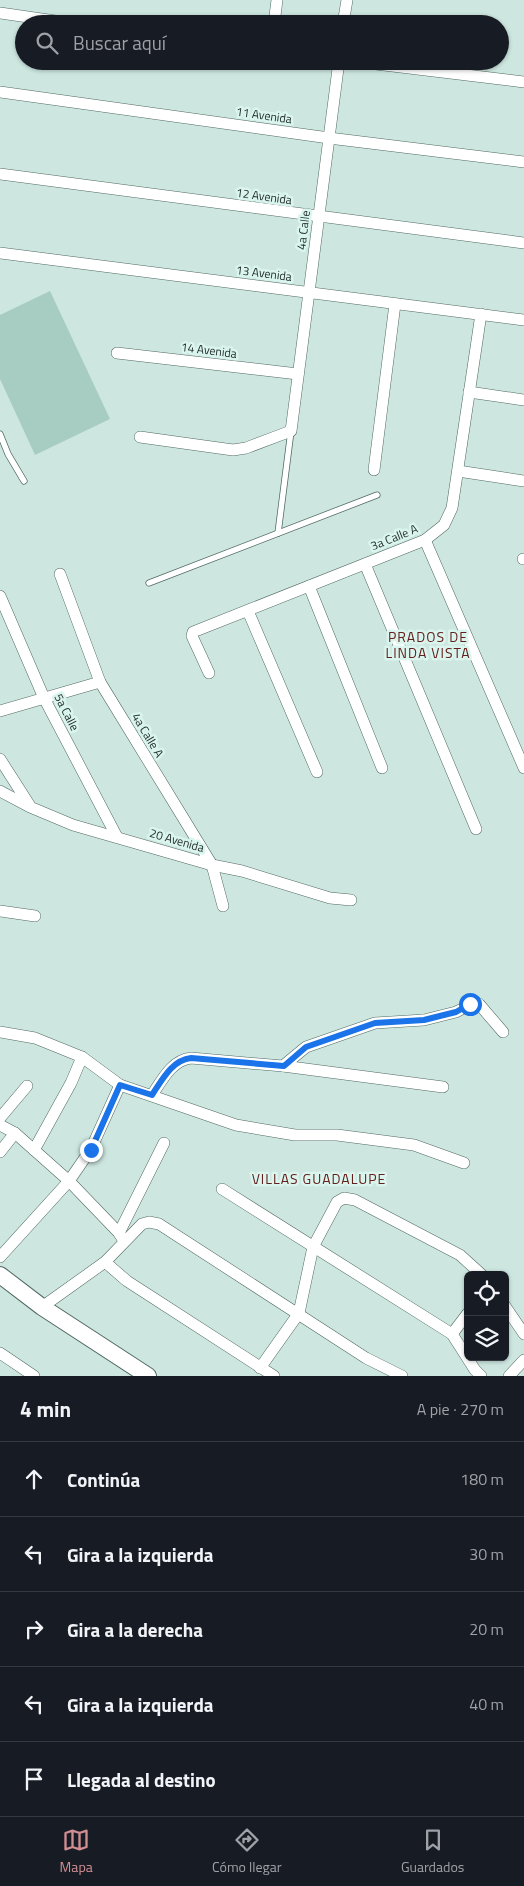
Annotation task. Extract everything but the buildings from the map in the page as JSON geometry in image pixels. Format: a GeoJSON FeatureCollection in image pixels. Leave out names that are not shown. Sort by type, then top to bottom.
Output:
{"type":"FeatureCollection","features":[{"type":"Feature","properties":{"kind":"street"},"geometry":{"type":"LineString","coordinates":[[275,15],[277,0]]}},
{"type":"Feature","properties":{"kind":"street"},"geometry":{"type":"LineString","coordinates":[[345,15],[347,0]]}},
{"type":"Feature","properties":{"kind":"street"},"geometry":{"type":"LineString","coordinates":[[0,13],[15,15]]}},
{"type":"Feature","properties":{"kind":"street","name":"4a Calle"},"geometry":{"type":"LineString","coordinates":[[291,431],[337,70]]}},
{"type":"Feature","properties":{"kind":"street"},"geometry":{"type":"LineString","coordinates":[[425,70],[524,82]]}},
{"type":"Feature","properties":{"kind":"street","name":"11 Avenida"},"geometry":{"type":"LineString","coordinates":[[0,92],[329,138],[524,162]]}},
{"type":"Feature","properties":{"kind":"street","name":"12 Avenida"},"geometry":{"type":"LineString","coordinates":[[0,174],[524,243]]}},
{"type":"Feature","properties":{"kind":"street","name":"13 Avenida"},"geometry":{"type":"LineString","coordinates":[[0,253],[524,320]]}},
{"type":"Feature","properties":{"kind":"street"},"geometry":{"type":"LineString","coordinates":[[374,470],[395,304]]}},
{"type":"Feature","properties":{"kind":"street","name":"3a Calle A"},"geometry":{"type":"LineString","coordinates":[[209,673],[192,636],[194,632],[425,540],[444,524],[452,508],[481,314]]}},
{"type":"Feature","properties":{"kind":"street","name":"14 Avenida"},"geometry":{"type":"LineString","coordinates":[[116,353],[298,374]]}},
{"type":"Feature","properties":{"kind":"street"},"geometry":{"type":"LineString","coordinates":[[469,392],[524,400]]}},
{"type":"Feature","properties":{"kind":"street"},"geometry":{"type":"LineString","coordinates":[[140,437],[233,450],[246,448],[291,431]]}},
{"type":"Feature","properties":{"kind":"street"},"geometry":{"type":"LineString","coordinates":[[458,471],[524,481]]}},
{"type":"Feature","properties":{"kind":"street"},"geometry":{"type":"LineString","coordinates":[[425,540],[524,768]]}},
{"type":"Feature","properties":{"kind":"street"},"geometry":{"type":"LineString","coordinates":[[365,564],[476,829]]}},
{"type":"Feature","properties":{"kind":"street","name":"4a Calle A"},"geometry":{"type":"LineString","coordinates":[[60,574],[100,682],[212,865],[223,906]]}},
{"type":"Feature","properties":{"kind":"street"},"geometry":{"type":"LineString","coordinates":[[309,586],[382,768]]}},
{"type":"Feature","properties":{"kind":"street","name":"5a Calle"},"geometry":{"type":"LineString","coordinates":[[0,596],[44,698],[117,837]]}},
{"type":"Feature","properties":{"kind":"street"},"geometry":{"type":"LineString","coordinates":[[248,611],[317,772]]}},
{"type":"Feature","properties":{"kind":"street"},"geometry":{"type":"LineString","coordinates":[[0,711],[100,682]]}},
{"type":"Feature","properties":{"kind":"street"},"geometry":{"type":"LineString","coordinates":[[0,759],[30,807]]}},
{"type":"Feature","properties":{"kind":"street","name":"20 Avenida"},"geometry":{"type":"LineString","coordinates":[[0,791],[30,807],[73,825],[212,865],[242,871],[330,898],[350,900]]}},
{"type":"Feature","properties":{"kind":"street"},"geometry":{"type":"LineString","coordinates":[[0,911],[35,916]]}},
{"type":"Feature","properties":{"kind":"street"},"geometry":{"type":"LineString","coordinates":[[284,1066],[306,1047],[375,1023],[424,1020],[456,1012],[475,1002],[479,1004],[502,1032]]}},
{"type":"Feature","properties":{"kind":"street"},"geometry":{"type":"LineString","coordinates":[[0,1032],[35,1038],[82,1057],[120,1085],[236,1124],[294,1135],[337,1135],[414,1145],[464,1163]]}},
{"type":"Feature","properties":{"kind":"street"},"geometry":{"type":"LineString","coordinates":[[34,1150],[71,1083],[82,1057]]}},
{"type":"Feature","properties":{"kind":"street"},"geometry":{"type":"LineString","coordinates":[[152,1095],[163,1078],[180,1059],[191,1058],[284,1066],[443,1087]]}},
{"type":"Feature","properties":{"kind":"street"},"geometry":{"type":"LineString","coordinates":[[0,1257],[69,1181],[91,1150],[120,1085]]}},
{"type":"Feature","properties":{"kind":"street"},"geometry":{"type":"LineString","coordinates":[[0,1118],[27,1086]]}},
{"type":"Feature","properties":{"kind":"street"},"geometry":{"type":"LineString","coordinates":[[0,1125],[15,1133],[69,1181],[122,1237]]}},
{"type":"Feature","properties":{"kind":"street"},"geometry":{"type":"LineString","coordinates":[[0,1152],[15,1133]]}},
{"type":"Feature","properties":{"kind":"street"},"geometry":{"type":"LineString","coordinates":[[42,1307],[106,1262],[122,1237],[164,1143]]}},
{"type":"Feature","properties":{"kind":"street"},"geometry":{"type":"LineString","coordinates":[[222,1189],[452,1334],[475,1374]]}},
{"type":"Feature","properties":{"kind":"street"},"geometry":{"type":"LineString","coordinates":[[260,1368],[299,1313],[313,1247],[337,1202],[344,1198],[355,1200],[460,1255],[478,1271]]}},
{"type":"Feature","properties":{"kind":"street"},"geometry":{"type":"LineString","coordinates":[[122,1237],[142,1224],[149,1222],[159,1224],[366,1358],[402,1376]]}},
{"type":"Feature","properties":{"kind":"street"},"geometry":{"type":"LineString","coordinates":[[106,1262],[127,1281],[274,1376]]}},
{"type":"Feature","properties":{"kind":"street"},"geometry":{"type":"LineString","coordinates":[[0,1275],[42,1307],[148,1376]]}},
{"type":"Feature","properties":{"kind":"street"},"geometry":{"type":"LineString","coordinates":[[509,1312],[524,1334]]}},
{"type":"Feature","properties":{"kind":"street"},"geometry":{"type":"LineString","coordinates":[[452,1334],[466,1316]]}},
{"type":"Feature","properties":{"kind":"street"},"geometry":{"type":"LineString","coordinates":[[0,1353],[34,1376]]}},
{"type":"Feature","properties":{"kind":"street"},"geometry":{"type":"LineString","coordinates":[[509,1376],[524,1362]]}},
{"type":"Feature","properties":{"kind":"lane"},"geometry":{"type":"LineString","coordinates":[[278,533],[291,431]]}},
{"type":"Feature","properties":{"kind":"lane"},"geometry":{"type":"LineString","coordinates":[[0,434],[8,454],[24,481]]}},
{"type":"Feature","properties":{"kind":"lane"},"geometry":{"type":"LineString","coordinates":[[149,583],[377,495]]}},
{"type":"Feature","properties":{"kind":"green space"},"geometry":{"type":"Polygon","coordinates":[[[50,291],[110,419],[35,455],[0,379],[0,315],[50,291]]]}},
{"type":"Feature","properties":{"kind":"district","name":"PRADOS DE LINDA VISTA"},"geometry":{"type":"Point","coordinates":[428,644]}},
{"type":"Feature","properties":{"kind":"district","name":"VILLAS GUADALUPE"},"geometry":{"type":"Point","coordinates":[319,1178]}},
{"type":"Feature","properties":{"kind":"route"},"geometry":{"type":"LineString","coordinates":[[91,1150],[120,1085],[152,1095],[163,1078],[180,1059],[191,1058],[284,1066],[306,1047],[375,1023],[424,1020],[456,1012],[470,1004]]}}]}
